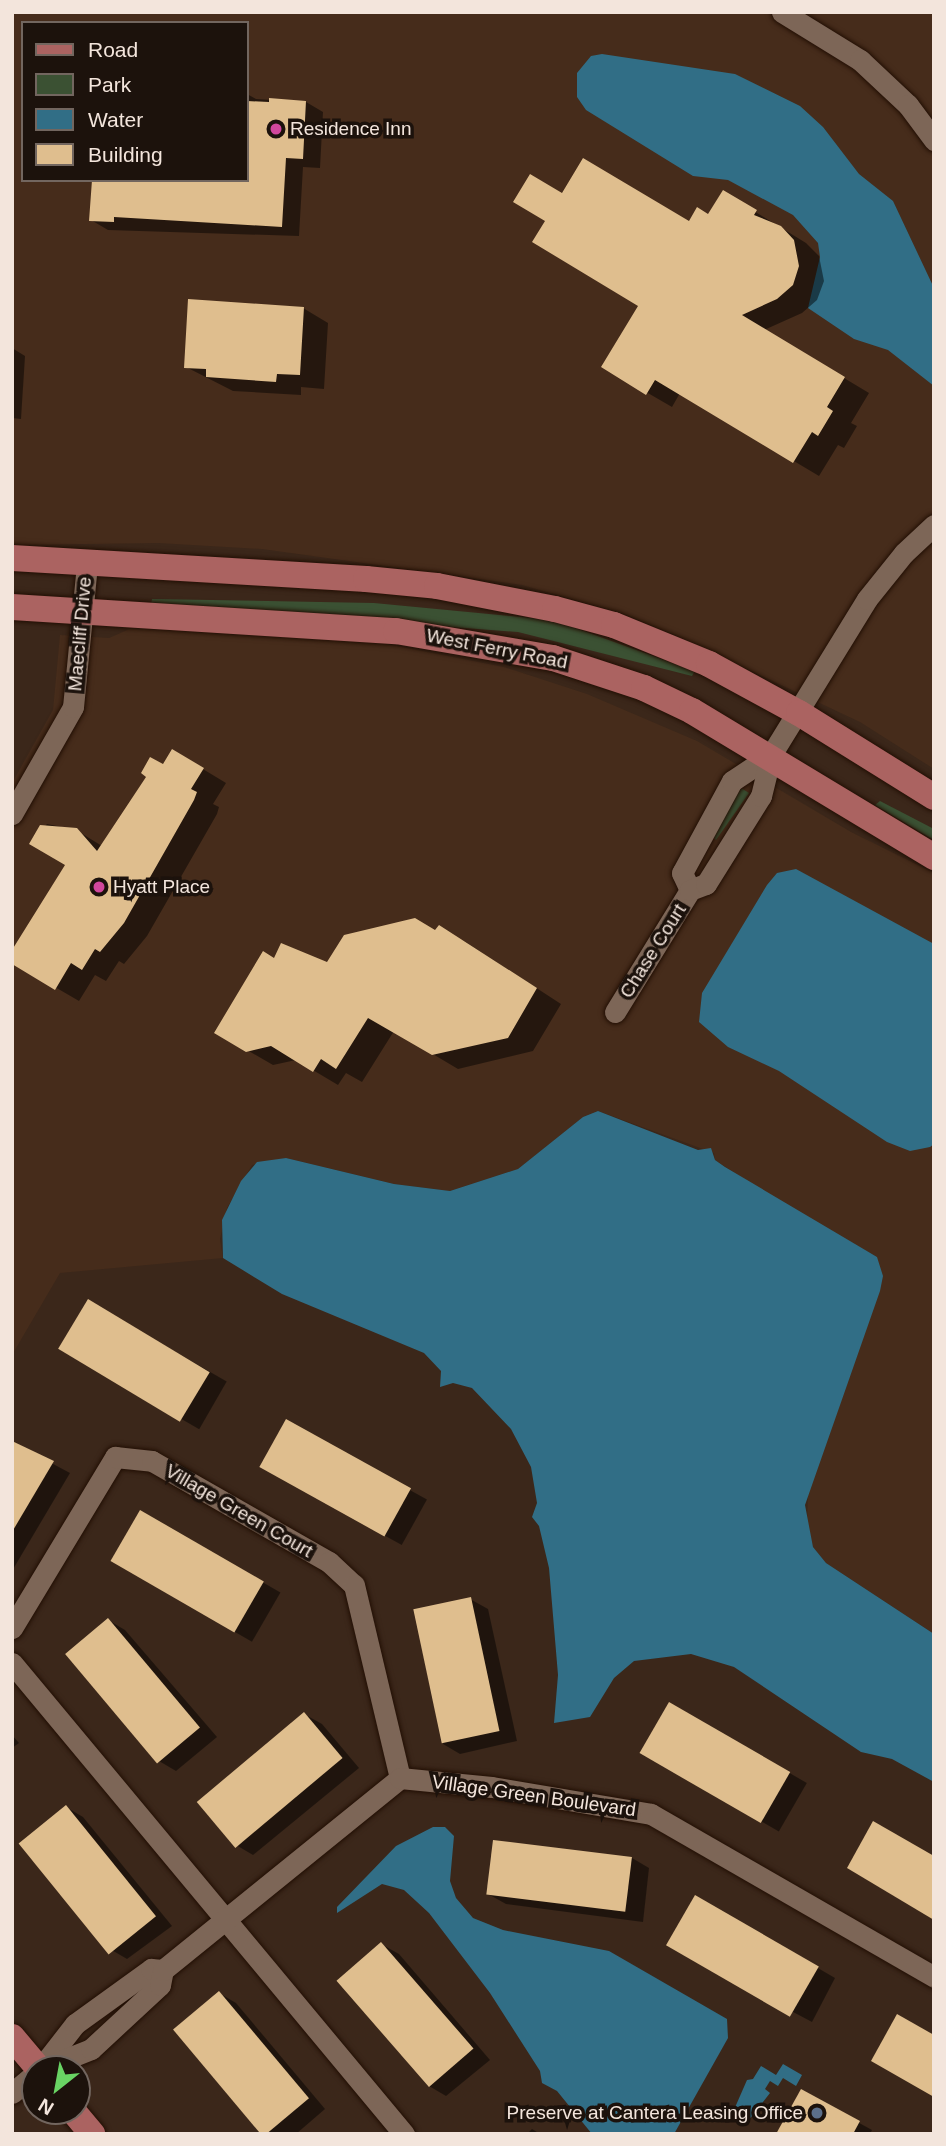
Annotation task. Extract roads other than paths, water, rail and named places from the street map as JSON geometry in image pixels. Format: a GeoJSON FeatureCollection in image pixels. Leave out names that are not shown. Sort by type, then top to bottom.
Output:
{"type":"FeatureCollection","features":[{"type":"Feature","properties":{"kind":"main road"},"geometry":{"type":"LineString","coordinates":[[12,558],[366,579],[496,595],[635,633],[709,664],[799,713],[934,797]]}},
{"type":"Feature","properties":{"kind":"main road","name":"West Ferry Road"},"geometry":{"type":"LineString","coordinates":[[12,607],[354,628],[492,645],[553,658],[644,688],[771,755],[934,857]]}},
{"type":"Feature","properties":{"kind":"main road"},"geometry":{"type":"LineString","coordinates":[[12,2038],[27,2055]]}},
{"type":"Feature","properties":{"kind":"street"},"geometry":{"type":"LineString","coordinates":[[782,12],[860,60],[908,105],[934,140]]}},
{"type":"Feature","properties":{"kind":"street","name":"Chase Court"},"geometry":{"type":"LineString","coordinates":[[615,1012],[690,890],[706,884],[761,796],[771,755],[867,599],[904,553],[934,525]]}},
{"type":"Feature","properties":{"kind":"street","name":"Maecliff Drive"},"geometry":{"type":"LineString","coordinates":[[12,814],[73,707],[87,563]]}},
{"type":"Feature","properties":{"kind":"street","name":"Chase Court"},"geometry":{"type":"LineString","coordinates":[[690,890],[682,873],[732,781],[771,755]]}},
{"type":"Feature","properties":{"kind":"street","name":"Village Green Court"},"geometry":{"type":"LineString","coordinates":[[12,1628],[115,1457],[152,1461],[329,1562],[354,1585],[361,1597],[400,1778]]}},
{"type":"Feature","properties":{"kind":"street"},"geometry":{"type":"LineString","coordinates":[[12,1663],[404,2134]]}},
{"type":"Feature","properties":{"kind":"street"},"geometry":{"type":"LineString","coordinates":[[76,2055],[91,2049],[160,1985],[163,1970],[400,1778]]}},
{"type":"Feature","properties":{"kind":"street","name":"Village Green Boulevard"},"geometry":{"type":"LineString","coordinates":[[400,1778],[492,1787],[651,1814],[934,1977]]}},
{"type":"Feature","properties":{"kind":"water"},"geometry":{"type":"Polygon","coordinates":[[[602,54],[735,74],[800,106],[823,127],[859,174],[893,201],[934,288],[934,386],[888,350],[854,339],[808,308],[820,257],[818,243],[793,215],[728,180],[693,176],[586,110],[577,97],[577,73],[591,56],[602,54]]]}},
{"type":"Feature","properties":{"kind":"water"},"geometry":{"type":"Polygon","coordinates":[[[796,869],[934,944],[934,1144],[930,1147],[910,1151],[887,1142],[779,1071],[728,1047],[699,1022],[702,993],[767,885],[777,873],[796,869]]]}},
{"type":"Feature","properties":{"kind":"water"},"geometry":{"type":"Polygon","coordinates":[[[598,1111],[698,1150],[711,1148],[715,1160],[725,1167],[877,1257],[883,1276],[880,1291],[805,1505],[813,1547],[826,1563],[934,1634],[934,1782],[892,1759],[861,1752],[734,1667],[691,1654],[634,1661],[614,1678],[590,1717],[554,1723],[558,1675],[549,1568],[539,1526],[532,1517],[537,1503],[531,1467],[511,1429],[472,1388],[453,1383],[440,1387],[441,1371],[424,1353],[282,1294],[223,1258],[222,1220],[241,1181],[257,1162],[286,1158],[394,1184],[450,1191],[518,1169],[583,1117],[598,1111]]]}},
{"type":"Feature","properties":{"kind":"water"},"geometry":{"type":"Polygon","coordinates":[[[433,1827],[445,1827],[454,1836],[450,1881],[456,1898],[473,1918],[503,1930],[609,1951],[727,2019],[728,2038],[674,2134],[592,2134],[557,2091],[542,2083],[540,2071],[490,1993],[429,1913],[404,1890],[382,1884],[337,1913],[337,1907],[396,1846],[433,1827]]]}},
{"type":"Feature","properties":{"kind":"water"},"geometry":{"type":"Polygon","coordinates":[[[783,2064],[802,2075],[796,2086],[783,2078],[778,2086],[770,2081],[765,2089],[770,2093],[748,2121],[733,2112],[747,2080],[753,2079],[761,2066],[776,2075],[783,2064]]]}},
{"type":"Feature","properties":{"kind":"place","name":"Residence Inn"},"geometry":{"type":"Point","coordinates":[276,129]}},
{"type":"Feature","properties":{"kind":"place","name":"Hyatt Place"},"geometry":{"type":"Point","coordinates":[99,887]}},
{"type":"Feature","properties":{"kind":"place","name":"Preserve at Cantera Leasing Office"},"geometry":{"type":"Point","coordinates":[817,2113]}}]}
